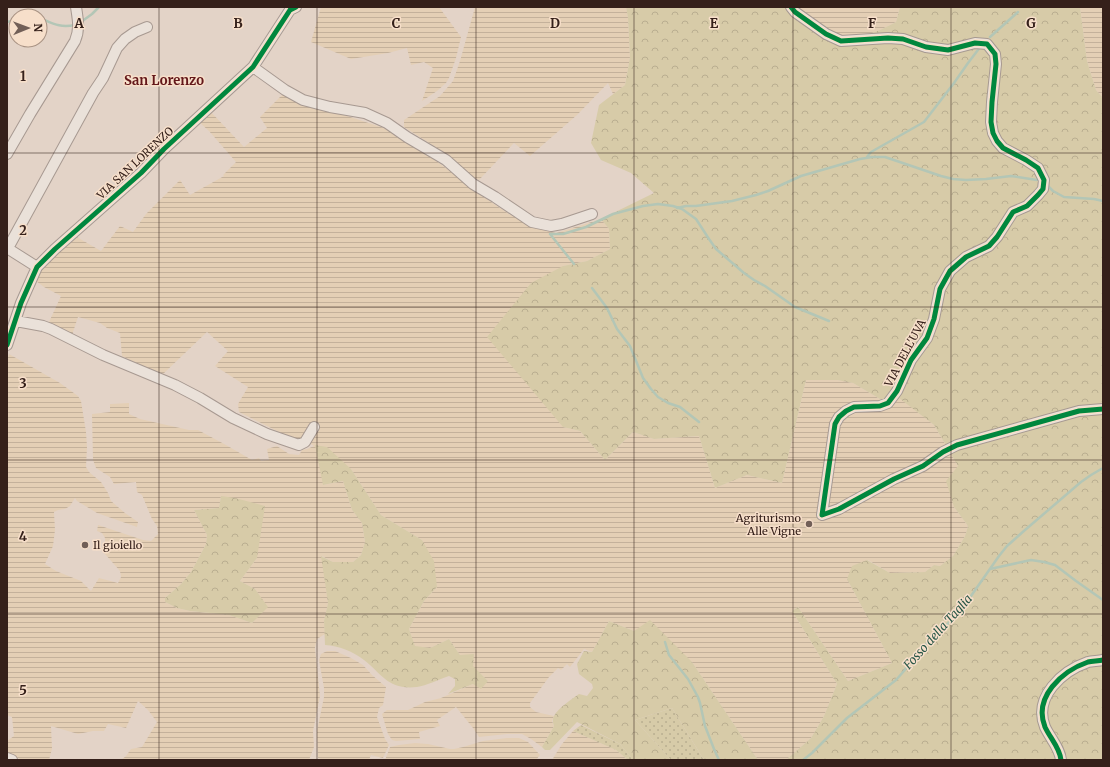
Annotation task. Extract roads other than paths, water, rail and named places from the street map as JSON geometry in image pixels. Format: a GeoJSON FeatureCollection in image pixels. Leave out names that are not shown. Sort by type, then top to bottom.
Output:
{"type":"FeatureCollection","features":[{"type":"Feature","properties":{"kind":"street"},"geometry":{"type":"LineString","coordinates":[[7,154],[75,42],[79,32],[76,7]]}},
{"type":"Feature","properties":{"kind":"street","name":"VIA SAN LORENZO"},"geometry":{"type":"LineString","coordinates":[[7,345],[21,304],[37,267],[140,173],[252,67],[290,10],[296,7]]}},
{"type":"Feature","properties":{"kind":"street","name":"VIA DELL'UVA"},"geometry":{"type":"LineString","coordinates":[[791,7],[795,12],[826,34],[841,41],[888,38],[903,39],[926,47],[948,50],[975,43],[987,44],[995,54],[996,64],[991,122],[993,133],[997,141],[1004,148],[1038,168],[1044,180],[1043,189],[1038,195],[1028,206],[1013,212],[997,237],[989,246],[966,257],[950,271],[940,289],[934,319],[927,338],[911,360],[897,391],[888,403],[880,406],[854,407],[839,417],[835,424],[822,515],[839,509],[894,479],[923,466],[943,452],[957,445],[1079,412],[1103,409]]}},
{"type":"Feature","properties":{"kind":"street"},"geometry":{"type":"LineString","coordinates":[[37,267],[7,248],[93,93],[103,78],[117,48],[125,39],[135,32],[147,27]]}},
{"type":"Feature","properties":{"kind":"street"},"geometry":{"type":"LineString","coordinates":[[252,67],[285,90],[303,100],[330,107],[365,113],[387,123],[407,137],[446,160],[473,184],[532,222],[551,226],[592,214]]}},
{"type":"Feature","properties":{"kind":"street"},"geometry":{"type":"LineString","coordinates":[[16,320],[51,329],[103,355],[175,385],[233,418],[267,434],[299,445],[304,442],[314,427]]}},
{"type":"Feature","properties":{"kind":"street"},"geometry":{"type":"LineString","coordinates":[[1061,760],[1060,752],[1045,726],[1043,714],[1044,703],[1048,692],[1056,682],[1068,672],[1088,662],[1103,660]]}},
{"type":"Feature","properties":{"kind":"street"},"geometry":{"type":"LineString","coordinates":[[7,758],[12,760]]}},
{"type":"Feature","properties":{"kind":"waterway"},"geometry":{"type":"LineString","coordinates":[[81,22],[99,7]]}},
{"type":"Feature","properties":{"kind":"waterway"},"geometry":{"type":"LineString","coordinates":[[990,37],[1018,12]]}},
{"type":"Feature","properties":{"kind":"waterway"},"geometry":{"type":"LineString","coordinates":[[48,22],[61,26],[75,25]]}},
{"type":"Feature","properties":{"kind":"waterway"},"geometry":{"type":"LineString","coordinates":[[867,157],[871,152],[924,122],[981,46]]}},
{"type":"Feature","properties":{"kind":"waterway"},"geometry":{"type":"LineString","coordinates":[[677,208],[732,201],[756,195],[801,176],[872,157],[885,157],[953,179],[986,179],[1011,176],[1037,180]]}},
{"type":"Feature","properties":{"kind":"waterway"},"geometry":{"type":"LineString","coordinates":[[1046,184],[1053,191],[1064,197],[1103,201]]}},
{"type":"Feature","properties":{"kind":"waterway"},"geometry":{"type":"LineString","coordinates":[[550,234],[563,234],[586,227],[613,214],[643,206],[658,204],[673,206],[682,209],[696,219],[716,249],[744,273],[795,307],[829,321]]}},
{"type":"Feature","properties":{"kind":"waterway"},"geometry":{"type":"LineString","coordinates":[[550,234],[574,264]]}},
{"type":"Feature","properties":{"kind":"waterway"},"geometry":{"type":"LineString","coordinates":[[592,288],[607,308],[617,329],[630,346],[643,378],[651,389],[658,397],[668,403],[680,407],[699,422]]}},
{"type":"Feature","properties":{"kind":"waterway","name":"Fosso della Taglia"},"geometry":{"type":"LineString","coordinates":[[803,760],[847,718],[896,680],[927,643],[954,618],[964,606],[1007,546],[1081,482],[1103,468]]}},
{"type":"Feature","properties":{"kind":"waterway"},"geometry":{"type":"LineString","coordinates":[[990,569],[1031,560],[1055,565],[1103,600]]}},
{"type":"Feature","properties":{"kind":"waterway"},"geometry":{"type":"LineString","coordinates":[[665,642],[669,655],[688,679],[698,697],[705,726],[719,760]]}},
{"type":"Feature","properties":{"kind":"place","name":"Agriturismo Alle Vigne"},"geometry":{"type":"Point","coordinates":[809,524]}},
{"type":"Feature","properties":{"kind":"place","name":"Il gioiello"},"geometry":{"type":"Point","coordinates":[85,545]}},
{"type":"Feature","properties":{"kind":"district","name":"San Lorenzo"},"geometry":{"type":"Point","coordinates":[164,80]}}]}
